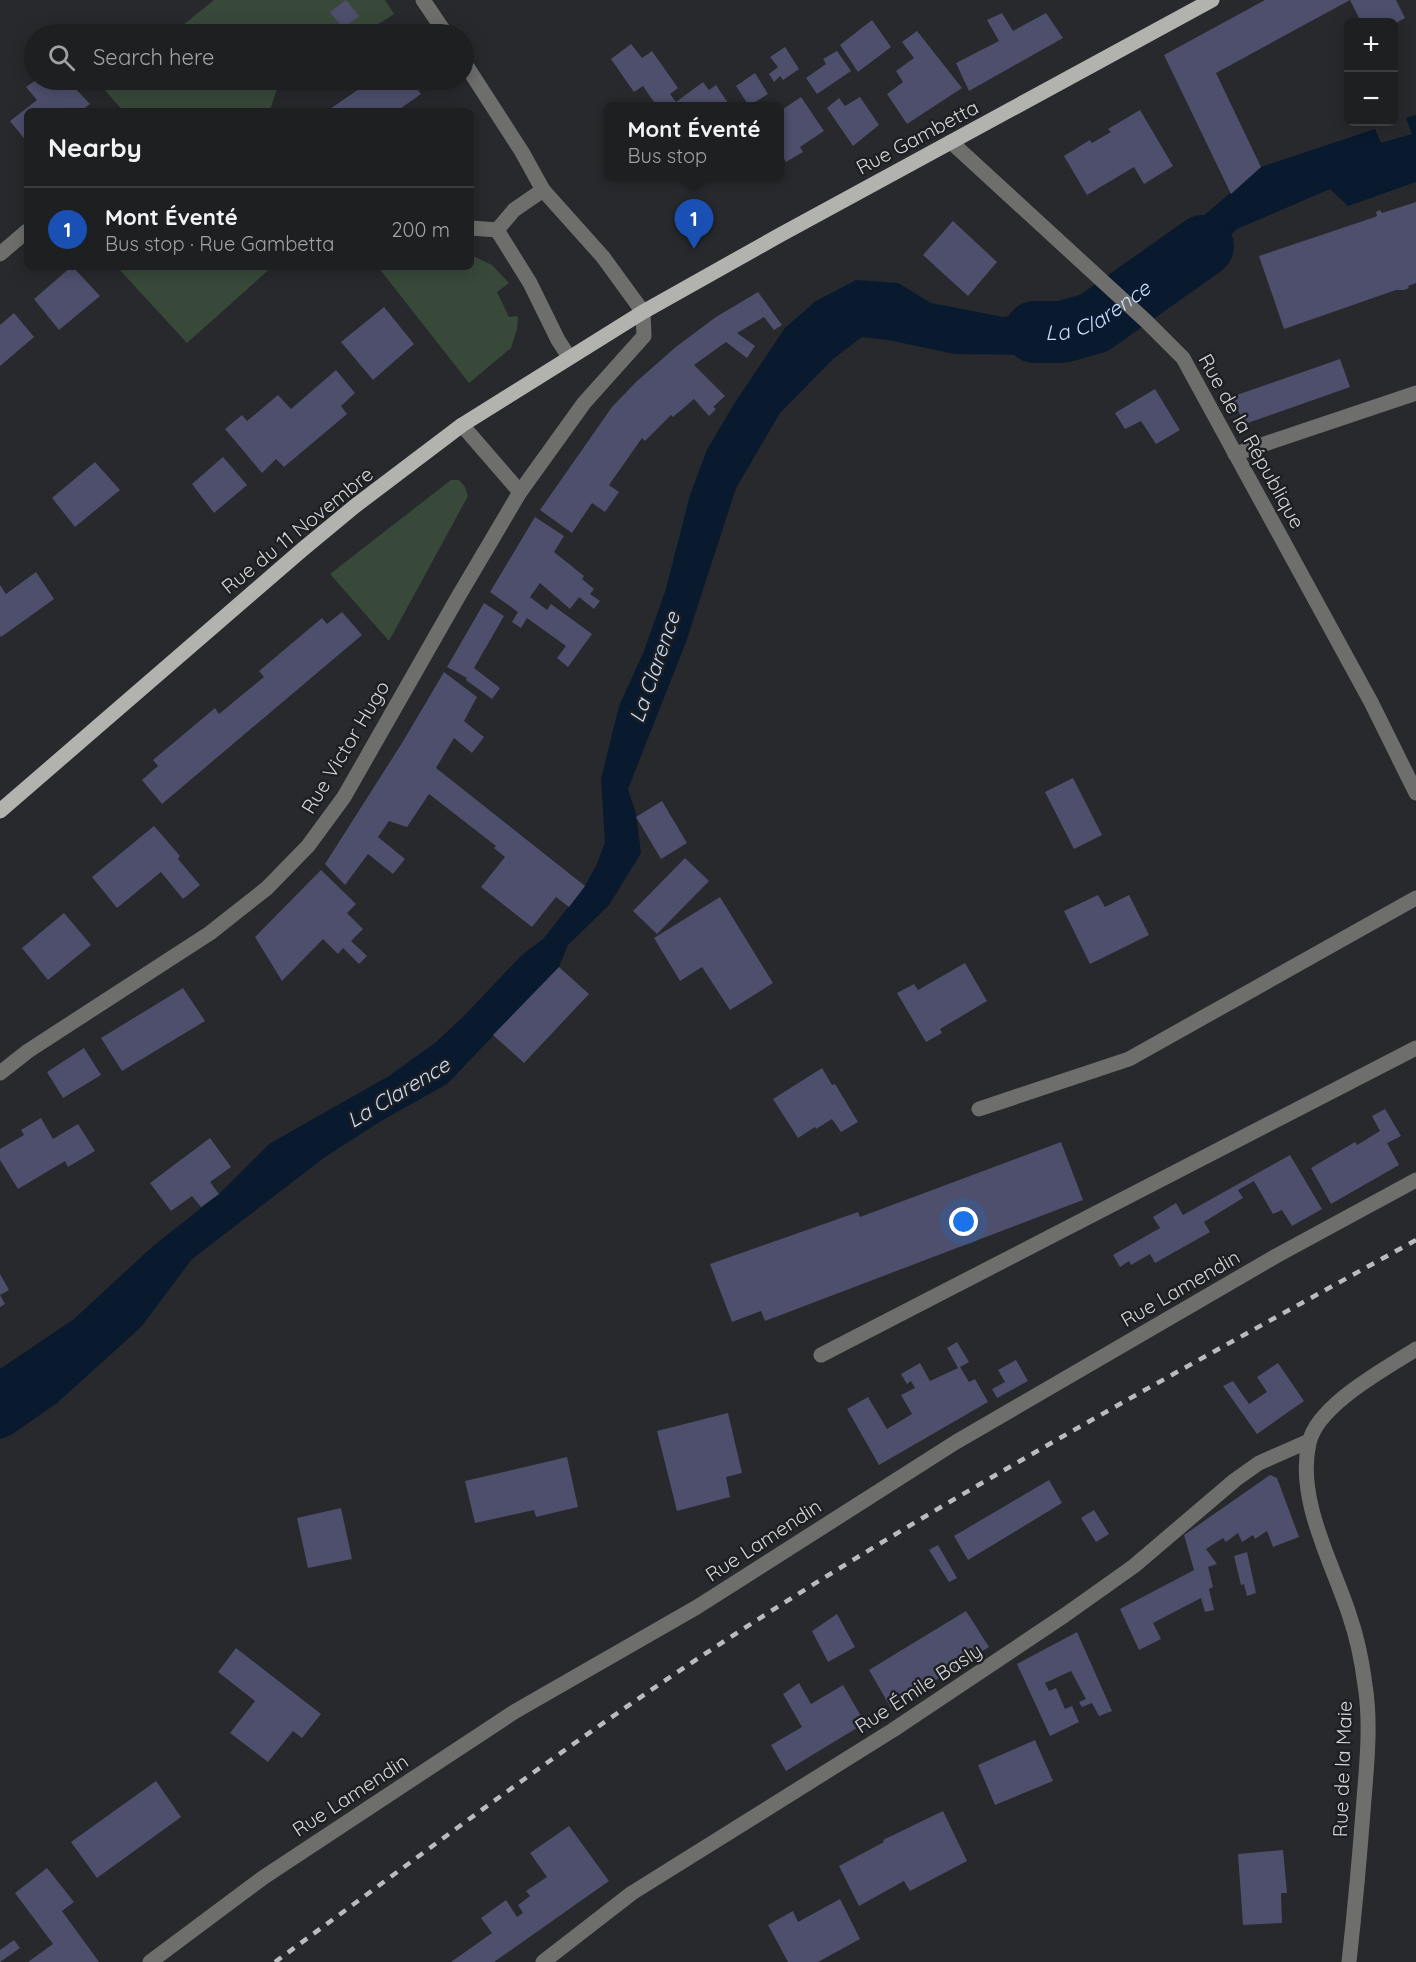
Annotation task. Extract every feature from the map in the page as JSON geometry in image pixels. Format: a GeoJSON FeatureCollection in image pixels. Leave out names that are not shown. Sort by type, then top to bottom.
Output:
{"type":"FeatureCollection","features":[{"type":"Feature","properties":{"kind":"main road","name":"Rue Gambetta"},"geometry":{"type":"LineString","coordinates":[[643,312],[1212,0]]}},
{"type":"Feature","properties":{"kind":"main road","name":"Rue du 11 Novembre"},"geometry":{"type":"LineString","coordinates":[[0,811],[355,506],[462,425],[643,312]]}},
{"type":"Feature","properties":{"kind":"street"},"geometry":{"type":"LineString","coordinates":[[423,0],[439,24]]}},
{"type":"Feature","properties":{"kind":"street"},"geometry":{"type":"LineString","coordinates":[[474,78],[522,152],[543,190],[603,257],[643,312]]}},
{"type":"Feature","properties":{"kind":"street","name":"Rue de la République"},"geometry":{"type":"LineString","coordinates":[[951,142],[1146,321],[1183,358],[1371,702],[1416,793]]}},
{"type":"Feature","properties":{"kind":"street"},"geometry":{"type":"LineString","coordinates":[[497,231],[514,210],[543,190]]}},
{"type":"Feature","properties":{"kind":"street"},"geometry":{"type":"LineString","coordinates":[[474,228],[497,231]]}},
{"type":"Feature","properties":{"kind":"street"},"geometry":{"type":"LineString","coordinates":[[497,231],[530,283],[558,340],[569,357]]}},
{"type":"Feature","properties":{"kind":"street"},"geometry":{"type":"LineString","coordinates":[[0,254],[24,234]]}},
{"type":"Feature","properties":{"kind":"street","name":"Rue Victor Hugo"},"geometry":{"type":"LineString","coordinates":[[0,1073],[28,1051],[210,933],[267,888],[308,846],[345,797],[520,492],[584,403],[644,336],[643,312]]}},
{"type":"Feature","properties":{"kind":"street"},"geometry":{"type":"LineString","coordinates":[[1235,454],[1416,393]]}},
{"type":"Feature","properties":{"kind":"street"},"geometry":{"type":"LineString","coordinates":[[462,425],[520,492]]}},
{"type":"Feature","properties":{"kind":"street"},"geometry":{"type":"LineString","coordinates":[[979,1109],[1129,1059],[1416,898]]}},
{"type":"Feature","properties":{"kind":"street"},"geometry":{"type":"LineString","coordinates":[[821,1355],[1416,1048]]}},
{"type":"Feature","properties":{"kind":"street","name":"Rue Lamendin"},"geometry":{"type":"LineString","coordinates":[[150,1962],[264,1877],[514,1712],[697,1607],[956,1442],[1276,1256],[1416,1180]]}},
{"type":"Feature","properties":{"kind":"street"},"geometry":{"type":"LineString","coordinates":[[1309,1442],[1322,1418],[1340,1400],[1416,1349]]}},
{"type":"Feature","properties":{"kind":"street","name":"Rue Émile Basly"},"geometry":{"type":"LineString","coordinates":[[543,1962],[632,1893],[892,1730],[1065,1615],[1134,1566],[1259,1462],[1309,1442]]}},
{"type":"Feature","properties":{"kind":"street","name":"Rue de la Maie"},"geometry":{"type":"LineString","coordinates":[[1309,1442],[1306,1461],[1311,1503],[1349,1614],[1366,1688],[1366,1771],[1357,1893],[1349,1962]]}},
{"type":"Feature","properties":{"kind":"green space"},"geometry":{"type":"Polygon","coordinates":[[[214,0],[385,0],[394,14],[378,24],[184,24],[214,0]]]}},
{"type":"Feature","properties":{"kind":"green space"},"geometry":{"type":"Polygon","coordinates":[[[105,90],[278,90],[271,108],[120,108],[105,90]]]}},
{"type":"Feature","properties":{"kind":"green space"},"geometry":{"type":"Polygon","coordinates":[[[474,256],[492,265],[509,283],[497,292],[509,317],[518,316],[517,329],[511,348],[469,383],[380,270],[474,270],[474,256]]]}},
{"type":"Feature","properties":{"kind":"green space"},"geometry":{"type":"Polygon","coordinates":[[[120,270],[269,270],[187,343],[120,270]]]}},
{"type":"Feature","properties":{"kind":"green space"},"geometry":{"type":"Polygon","coordinates":[[[451,480],[459,480],[468,496],[389,641],[330,574],[451,480]]]}},
{"type":"Feature","properties":{"kind":"water"},"geometry":{"type":"Polygon","coordinates":[[[1416,115],[1416,182],[1348,206],[1330,189],[1237,229],[1151,310],[1123,284],[1261,167],[1375,129],[1381,143],[1412,134],[1406,118],[1416,115]]]}},
{"type":"Feature","properties":{"kind":"water"},"geometry":{"type":"Polygon","coordinates":[[[856,280],[898,283],[931,303],[1003,317],[1091,300],[1097,303],[1101,299],[1132,325],[1130,328],[1134,332],[1051,355],[955,354],[862,337],[833,359],[780,413],[736,488],[686,642],[628,789],[636,814],[641,853],[609,905],[568,945],[559,967],[447,1084],[381,1121],[325,1157],[192,1259],[141,1327],[57,1403],[11,1435],[0,1439],[0,1369],[74,1319],[152,1247],[219,1194],[269,1144],[389,1076],[435,1043],[521,956],[544,938],[585,886],[605,843],[601,779],[619,706],[644,651],[666,589],[690,495],[707,450],[734,404],[785,328],[816,301],[856,280]]]}},
{"type":"Feature","properties":{"kind":"building"},"geometry":{"type":"Polygon","coordinates":[[[346,0],[359,16],[348,24],[340,24],[330,12],[346,0]]]}},
{"type":"Feature","properties":{"kind":"building"},"geometry":{"type":"Polygon","coordinates":[[[1265,0],[1350,0],[1216,73],[1261,167],[1231,194],[1164,55],[1265,0]]]}},
{"type":"Feature","properties":{"kind":"building"},"geometry":{"type":"Polygon","coordinates":[[[1350,0],[1396,0],[1405,18],[1398,22],[1398,18],[1359,18],[1350,0]]]}},
{"type":"Feature","properties":{"kind":"building"},"geometry":{"type":"Polygon","coordinates":[[[1002,13],[1013,31],[1046,13],[1063,38],[969,91],[956,63],[999,41],[987,20],[1002,13]]]}},
{"type":"Feature","properties":{"kind":"building"},"geometry":{"type":"Polygon","coordinates":[[[872,20],[891,47],[858,72],[840,45],[872,20]]]}},
{"type":"Feature","properties":{"kind":"building"},"geometry":{"type":"Polygon","coordinates":[[[917,31],[962,88],[907,124],[887,94],[903,82],[896,71],[914,58],[902,42],[917,31]]]}},
{"type":"Feature","properties":{"kind":"building"},"geometry":{"type":"Polygon","coordinates":[[[631,44],[642,58],[652,51],[678,88],[670,94],[676,102],[654,102],[643,86],[634,92],[611,59],[631,44]]]}},
{"type":"Feature","properties":{"kind":"building"},"geometry":{"type":"Polygon","coordinates":[[[785,47],[799,69],[783,80],[780,76],[774,82],[769,74],[778,67],[770,57],[785,47]]]}},
{"type":"Feature","properties":{"kind":"building"},"geometry":{"type":"Polygon","coordinates":[[[837,51],[851,71],[817,94],[806,78],[826,64],[823,59],[837,51]]]}},
{"type":"Feature","properties":{"kind":"building"},"geometry":{"type":"Polygon","coordinates":[[[755,73],[768,94],[755,102],[746,102],[736,86],[755,73]]]}},
{"type":"Feature","properties":{"kind":"building"},"geometry":{"type":"Polygon","coordinates":[[[703,82],[709,90],[716,85],[727,102],[676,102],[703,82]]]}},
{"type":"Feature","properties":{"kind":"building"},"geometry":{"type":"Polygon","coordinates":[[[29,90],[77,90],[90,104],[85,108],[27,108],[37,100],[29,90]]]}},
{"type":"Feature","properties":{"kind":"building"},"geometry":{"type":"Polygon","coordinates":[[[357,90],[418,90],[421,94],[401,108],[331,108],[357,90]]]}},
{"type":"Feature","properties":{"kind":"building"},"geometry":{"type":"Polygon","coordinates":[[[801,97],[824,131],[800,147],[803,152],[786,162],[784,159],[784,108],[801,97]]]}},
{"type":"Feature","properties":{"kind":"building"},"geometry":{"type":"Polygon","coordinates":[[[860,97],[879,125],[853,146],[827,108],[839,98],[845,106],[860,97]]]}},
{"type":"Feature","properties":{"kind":"building"},"geometry":{"type":"Polygon","coordinates":[[[24,110],[24,138],[10,121],[24,110]]]}},
{"type":"Feature","properties":{"kind":"building"},"geometry":{"type":"Polygon","coordinates":[[[1140,110],[1173,166],[1144,184],[1134,167],[1087,195],[1064,156],[1090,140],[1092,143],[1111,132],[1108,129],[1140,110]]]}},
{"type":"Feature","properties":{"kind":"building"},"geometry":{"type":"Polygon","coordinates":[[[1416,202],[1416,283],[1404,290],[1396,290],[1284,329],[1259,256],[1375,217],[1376,212],[1380,210],[1382,213],[1416,202]]]}},
{"type":"Feature","properties":{"kind":"building"},"geometry":{"type":"Polygon","coordinates":[[[953,221],[997,262],[968,296],[923,255],[953,221]]]}},
{"type":"Feature","properties":{"kind":"building"},"geometry":{"type":"Polygon","coordinates":[[[68,270],[76,270],[100,296],[59,330],[34,299],[68,270]]]}},
{"type":"Feature","properties":{"kind":"building"},"geometry":{"type":"Polygon","coordinates":[[[758,292],[782,325],[774,330],[764,317],[737,333],[755,346],[747,358],[726,342],[694,365],[725,396],[713,407],[716,409],[709,416],[694,399],[673,417],[671,415],[645,441],[642,438],[609,485],[619,492],[605,512],[592,503],[572,533],[540,510],[612,407],[637,381],[677,346],[716,317],[758,292]]]}},
{"type":"Feature","properties":{"kind":"building"},"geometry":{"type":"Polygon","coordinates":[[[384,307],[414,344],[373,380],[341,342],[384,307]]]}},
{"type":"Feature","properties":{"kind":"building"},"geometry":{"type":"Polygon","coordinates":[[[14,313],[34,337],[0,366],[0,325],[14,313]]]}},
{"type":"Feature","properties":{"kind":"building"},"geometry":{"type":"Polygon","coordinates":[[[1340,359],[1350,387],[1245,424],[1231,397],[1340,359]]]}},
{"type":"Feature","properties":{"kind":"building"},"geometry":{"type":"Polygon","coordinates":[[[336,370],[355,393],[341,406],[347,414],[284,467],[276,459],[262,473],[225,429],[242,415],[247,421],[278,395],[291,409],[336,370]]]}},
{"type":"Feature","properties":{"kind":"building"},"geometry":{"type":"Polygon","coordinates":[[[1155,389],[1180,430],[1156,444],[1141,421],[1125,429],[1115,413],[1155,389]]]}},
{"type":"Feature","properties":{"kind":"building"},"geometry":{"type":"Polygon","coordinates":[[[223,457],[247,485],[214,513],[192,484],[223,457]]]}},
{"type":"Feature","properties":{"kind":"building"},"geometry":{"type":"Polygon","coordinates":[[[95,462],[120,490],[75,527],[52,498],[95,462]]]}},
{"type":"Feature","properties":{"kind":"building"},"geometry":{"type":"Polygon","coordinates":[[[535,517],[564,536],[554,552],[584,576],[582,579],[594,589],[590,594],[600,601],[594,609],[579,597],[570,609],[540,583],[530,597],[547,610],[551,604],[592,634],[568,667],[557,658],[566,646],[527,618],[521,628],[512,622],[518,612],[490,592],[535,517]]]}},
{"type":"Feature","properties":{"kind":"building"},"geometry":{"type":"Polygon","coordinates":[[[36,572],[54,599],[1,637],[0,585],[6,594],[36,572]]]}},
{"type":"Feature","properties":{"kind":"building"},"geometry":{"type":"Polygon","coordinates":[[[484,603],[504,616],[474,668],[500,688],[492,699],[466,680],[467,678],[447,667],[484,603]]]}},
{"type":"Feature","properties":{"kind":"building"},"geometry":{"type":"Polygon","coordinates":[[[342,612],[362,635],[162,804],[142,780],[158,766],[153,760],[215,708],[219,714],[264,677],[259,671],[322,618],[327,624],[342,612]]]}},
{"type":"Feature","properties":{"kind":"building"},"geometry":{"type":"Polygon","coordinates":[[[444,672],[477,697],[464,721],[484,737],[472,753],[454,738],[436,768],[585,886],[569,907],[556,897],[532,927],[481,887],[505,857],[494,848],[496,846],[429,794],[407,827],[389,821],[378,837],[405,859],[393,874],[368,854],[345,885],[325,864],[444,672]]]}},
{"type":"Feature","properties":{"kind":"building"},"geometry":{"type":"Polygon","coordinates":[[[1073,778],[1102,835],[1074,849],[1045,792],[1073,778]]]}},
{"type":"Feature","properties":{"kind":"building"},"geometry":{"type":"Polygon","coordinates":[[[662,801],[687,843],[661,859],[636,817],[662,801]]]}},
{"type":"Feature","properties":{"kind":"building"},"geometry":{"type":"Polygon","coordinates":[[[154,826],[180,856],[178,859],[200,885],[183,899],[161,872],[117,908],[92,877],[154,826]]]}},
{"type":"Feature","properties":{"kind":"building"},"geometry":{"type":"Polygon","coordinates":[[[685,858],[709,881],[657,934],[633,911],[685,858]]]}},
{"type":"Feature","properties":{"kind":"building"},"geometry":{"type":"Polygon","coordinates":[[[321,870],[356,904],[347,913],[363,929],[351,941],[367,956],[359,964],[343,948],[338,954],[323,939],[282,981],[255,937],[321,870]]]}},
{"type":"Feature","properties":{"kind":"building"},"geometry":{"type":"Polygon","coordinates":[[[1098,895],[1105,907],[1129,895],[1149,935],[1090,964],[1064,911],[1098,895]]]}},
{"type":"Feature","properties":{"kind":"building"},"geometry":{"type":"Polygon","coordinates":[[[720,897],[773,983],[730,1010],[702,967],[680,981],[654,938],[720,897]]]}},
{"type":"Feature","properties":{"kind":"building"},"geometry":{"type":"Polygon","coordinates":[[[64,913],[91,945],[48,980],[22,948],[64,913]]]}},
{"type":"Feature","properties":{"kind":"building"},"geometry":{"type":"Polygon","coordinates":[[[965,963],[987,1001],[940,1029],[942,1033],[926,1042],[897,993],[914,984],[918,990],[965,963]]]}},
{"type":"Feature","properties":{"kind":"building"},"geometry":{"type":"Polygon","coordinates":[[[559,967],[589,994],[524,1063],[493,1035],[559,967]]]}},
{"type":"Feature","properties":{"kind":"building"},"geometry":{"type":"Polygon","coordinates":[[[183,988],[205,1021],[122,1071],[101,1038],[183,988]]]}},
{"type":"Feature","properties":{"kind":"building"},"geometry":{"type":"Polygon","coordinates":[[[84,1048],[101,1075],[63,1098],[47,1072],[84,1048]]]}},
{"type":"Feature","properties":{"kind":"building"},"geometry":{"type":"Polygon","coordinates":[[[822,1068],[832,1085],[835,1084],[858,1122],[841,1132],[832,1119],[798,1138],[773,1099],[822,1068]]]}},
{"type":"Feature","properties":{"kind":"building"},"geometry":{"type":"Polygon","coordinates":[[[1385,1109],[1401,1136],[1387,1143],[1399,1165],[1331,1204],[1311,1168],[1355,1142],[1357,1145],[1380,1131],[1372,1116],[1385,1109]]]}},
{"type":"Feature","properties":{"kind":"building"},"geometry":{"type":"Polygon","coordinates":[[[41,1118],[53,1139],[78,1124],[95,1151],[68,1167],[65,1161],[18,1189],[0,1160],[0,1149],[24,1135],[21,1130],[41,1118]]]}},
{"type":"Feature","properties":{"kind":"building"},"geometry":{"type":"Polygon","coordinates":[[[210,1138],[231,1167],[210,1182],[219,1194],[201,1207],[192,1196],[171,1211],[150,1183],[210,1138]]]}},
{"type":"Feature","properties":{"kind":"building"},"geometry":{"type":"Polygon","coordinates":[[[1061,1142],[1083,1200],[765,1321],[761,1311],[732,1322],[710,1264],[858,1212],[860,1217],[1061,1142]]]}},
{"type":"Feature","properties":{"kind":"building"},"geometry":{"type":"Polygon","coordinates":[[[1290,1155],[1322,1209],[1292,1226],[1282,1210],[1273,1214],[1254,1181],[1238,1190],[1243,1198],[1204,1222],[1210,1232],[1155,1263],[1150,1254],[1131,1265],[1129,1261],[1120,1267],[1113,1255],[1160,1228],[1153,1217],[1176,1203],[1183,1215],[1290,1155]]]}},
{"type":"Feature","properties":{"kind":"building"},"geometry":{"type":"Polygon","coordinates":[[[0,1274],[9,1290],[0,1295],[0,1274]]]}},
{"type":"Feature","properties":{"kind":"building"},"geometry":{"type":"Polygon","coordinates":[[[0,1295],[5,1304],[0,1307],[0,1295]]]}},
{"type":"Feature","properties":{"kind":"building"},"geometry":{"type":"Polygon","coordinates":[[[957,1342],[969,1362],[960,1367],[969,1382],[975,1379],[988,1402],[879,1465],[847,1409],[868,1397],[887,1429],[912,1414],[901,1395],[915,1388],[911,1381],[907,1384],[901,1374],[920,1363],[930,1381],[958,1368],[947,1348],[957,1342]]]}},
{"type":"Feature","properties":{"kind":"building"},"geometry":{"type":"Polygon","coordinates":[[[1016,1360],[1028,1381],[997,1398],[992,1389],[1005,1382],[998,1370],[1016,1360]]]}},
{"type":"Feature","properties":{"kind":"building"},"geometry":{"type":"Polygon","coordinates":[[[1278,1363],[1304,1401],[1257,1434],[1223,1386],[1233,1381],[1249,1404],[1267,1392],[1257,1377],[1278,1363]]]}},
{"type":"Feature","properties":{"kind":"building"},"geometry":{"type":"Polygon","coordinates":[[[728,1413],[742,1473],[726,1477],[730,1497],[677,1511],[657,1431],[728,1413]]]}},
{"type":"Feature","properties":{"kind":"building"},"geometry":{"type":"Polygon","coordinates":[[[567,1457],[578,1507],[536,1517],[534,1510],[475,1523],[465,1481],[567,1457]]]}},
{"type":"Feature","properties":{"kind":"building"},"geometry":{"type":"Polygon","coordinates":[[[1270,1475],[1277,1478],[1299,1537],[1273,1547],[1267,1531],[1255,1539],[1253,1535],[1242,1542],[1238,1533],[1226,1542],[1223,1538],[1206,1549],[1217,1564],[1208,1567],[1213,1587],[1209,1589],[1214,1610],[1205,1612],[1201,1598],[1153,1623],[1161,1639],[1139,1650],[1120,1609],[1194,1570],[1184,1535],[1270,1475]]]}},
{"type":"Feature","properties":{"kind":"building"},"geometry":{"type":"Polygon","coordinates":[[[1049,1480],[1062,1503],[968,1560],[954,1536],[1049,1480]]]}},
{"type":"Feature","properties":{"kind":"building"},"geometry":{"type":"Polygon","coordinates":[[[341,1508],[352,1559],[308,1568],[297,1518],[341,1508]]]}},
{"type":"Feature","properties":{"kind":"building"},"geometry":{"type":"Polygon","coordinates":[[[1094,1510],[1109,1534],[1096,1542],[1081,1518],[1094,1510]]]}},
{"type":"Feature","properties":{"kind":"building"},"geometry":{"type":"Polygon","coordinates":[[[938,1545],[957,1578],[949,1582],[929,1550],[938,1545]]]}},
{"type":"Feature","properties":{"kind":"building"},"geometry":{"type":"Polygon","coordinates":[[[1247,1552],[1256,1593],[1247,1596],[1244,1584],[1241,1585],[1234,1556],[1247,1552]]]}},
{"type":"Feature","properties":{"kind":"building"},"geometry":{"type":"Polygon","coordinates":[[[966,1611],[989,1647],[891,1708],[869,1670],[966,1611]]]}},
{"type":"Feature","properties":{"kind":"building"},"geometry":{"type":"Polygon","coordinates":[[[837,1614],[855,1647],[828,1662],[812,1631],[837,1614]]]}},
{"type":"Feature","properties":{"kind":"building"},"geometry":{"type":"Polygon","coordinates":[[[1077,1632],[1112,1711],[1099,1716],[1092,1703],[1082,1707],[1079,1702],[1086,1699],[1071,1671],[1045,1683],[1049,1691],[1056,1688],[1065,1709],[1072,1706],[1079,1722],[1050,1736],[1017,1664],[1077,1632]]]}},
{"type":"Feature","properties":{"kind":"building"},"geometry":{"type":"Polygon","coordinates":[[[236,1648],[321,1714],[302,1738],[293,1731],[268,1762],[230,1733],[255,1701],[218,1672],[236,1648]]]}},
{"type":"Feature","properties":{"kind":"building"},"geometry":{"type":"Polygon","coordinates":[[[799,1683],[811,1704],[843,1685],[865,1723],[786,1771],[771,1745],[802,1727],[783,1694],[799,1683]]]}},
{"type":"Feature","properties":{"kind":"building"},"geometry":{"type":"Polygon","coordinates":[[[1035,1740],[1053,1781],[995,1805],[978,1765],[1035,1740]]]}},
{"type":"Feature","properties":{"kind":"building"},"geometry":{"type":"Polygon","coordinates":[[[156,1781],[181,1817],[97,1878],[71,1842],[156,1781]]]}},
{"type":"Feature","properties":{"kind":"building"},"geometry":{"type":"Polygon","coordinates":[[[943,1811],[967,1861],[910,1891],[904,1881],[859,1906],[839,1866],[884,1842],[883,1840],[943,1811]]]}},
{"type":"Feature","properties":{"kind":"building"},"geometry":{"type":"Polygon","coordinates":[[[569,1826],[609,1881],[494,1962],[451,1962],[492,1933],[481,1918],[506,1900],[517,1917],[523,1913],[518,1905],[530,1896],[526,1891],[547,1877],[530,1853],[569,1826]]]}},
{"type":"Feature","properties":{"kind":"building"},"geometry":{"type":"Polygon","coordinates":[[[1283,1850],[1287,1893],[1281,1893],[1282,1923],[1243,1925],[1238,1854],[1283,1850]]]}},
{"type":"Feature","properties":{"kind":"building"},"geometry":{"type":"Polygon","coordinates":[[[47,1868],[74,1902],[62,1911],[99,1962],[28,1962],[53,1944],[15,1893],[47,1868]]]}},
{"type":"Feature","properties":{"kind":"building"},"geometry":{"type":"Polygon","coordinates":[[[840,1899],[860,1939],[818,1962],[788,1962],[768,1925],[793,1911],[798,1922],[840,1899]]]}},
{"type":"Feature","properties":{"kind":"building"},"geometry":{"type":"Polygon","coordinates":[[[14,1940],[20,1948],[0,1962],[0,1950],[14,1940]]]}},
{"type":"Feature","properties":{"kind":"waterway","name":"La Clarence"},"geometry":{"type":"LineString","coordinates":[[1035,332],[1062,332],[1094,323],[1203,246]]}},
{"type":"Feature","properties":{"kind":"railway"},"geometry":{"type":"LineString","coordinates":[[275,1962],[621,1710],[822,1579],[1074,1430],[1416,1240]]}},
{"type":"Feature","properties":{"kind":"place","name":"Mont Éventé"},"geometry":{"type":"Point","coordinates":[694,249]}}]}
